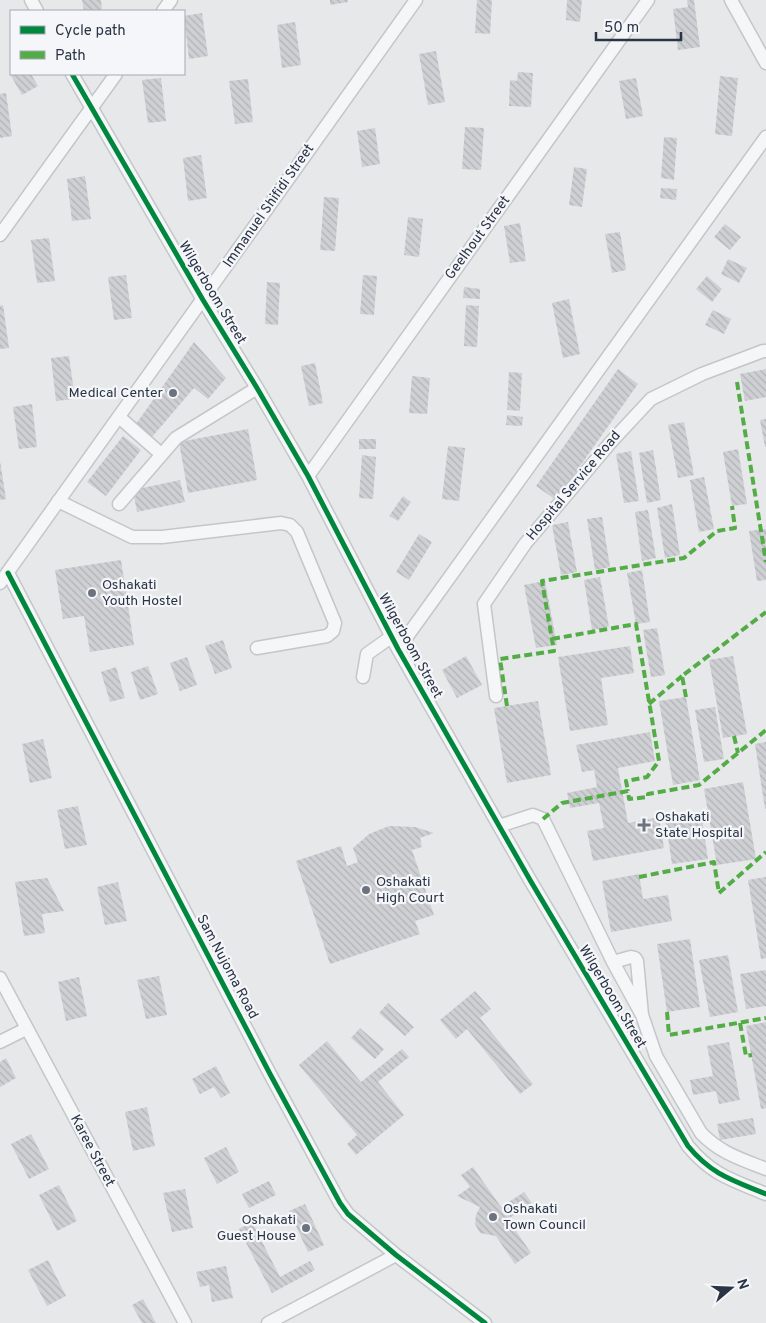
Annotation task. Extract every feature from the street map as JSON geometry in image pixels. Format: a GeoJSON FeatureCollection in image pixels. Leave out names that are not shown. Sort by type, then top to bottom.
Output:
{"type":"FeatureCollection","features":[{"type":"Feature","properties":{"kind":"street","name":"Immanuel Shifidi Street"},"geometry":{"type":"LineString","coordinates":[[4,578],[416,0]]}},
{"type":"Feature","properties":{"kind":"street","name":"Geelhout Street"},"geometry":{"type":"LineString","coordinates":[[308,476],[648,0]]}},
{"type":"Feature","properties":{"kind":"street"},"geometry":{"type":"LineString","coordinates":[[731,0],[766,64]]}},
{"type":"Feature","properties":{"kind":"street","name":"Wilgerboom Street"},"geometry":{"type":"LineString","coordinates":[[73,75],[308,476],[398,650],[499,826],[688,1146],[711,1170],[766,1194]]}},
{"type":"Feature","properties":{"kind":"street"},"geometry":{"type":"LineString","coordinates":[[0,235],[115,75]]}},
{"type":"Feature","properties":{"kind":"street"},"geometry":{"type":"LineString","coordinates":[[398,650],[766,137]]}},
{"type":"Feature","properties":{"kind":"street","name":"Hospital Service Road"},"geometry":{"type":"LineString","coordinates":[[496,696],[484,604],[525,544],[611,442],[651,399],[702,374],[766,351]]}},
{"type":"Feature","properties":{"kind":"street"},"geometry":{"type":"LineString","coordinates":[[118,504],[176,438],[257,388]]}},
{"type":"Feature","properties":{"kind":"street"},"geometry":{"type":"LineString","coordinates":[[119,417],[161,454]]}},
{"type":"Feature","properties":{"kind":"street"},"geometry":{"type":"LineString","coordinates":[[58,502],[132,537],[162,537],[281,523],[290,525],[297,532],[335,623],[333,631],[327,636],[257,648]]}},
{"type":"Feature","properties":{"kind":"street","name":"Sam Nujoma Road"},"geometry":{"type":"LineString","coordinates":[[4,578],[334,1193],[348,1214],[396,1255],[485,1323]]}},
{"type":"Feature","properties":{"kind":"street"},"geometry":{"type":"LineString","coordinates":[[363,677],[367,654],[391,637]]}},
{"type":"Feature","properties":{"kind":"street"},"geometry":{"type":"LineString","coordinates":[[499,826],[533,815],[543,818],[613,962],[642,1015],[656,1056],[702,1133],[723,1152],[766,1169]]}},
{"type":"Feature","properties":{"kind":"street"},"geometry":{"type":"LineString","coordinates":[[613,962],[632,957],[637,961],[642,1015]]}},
{"type":"Feature","properties":{"kind":"street","name":"Karee Street"},"geometry":{"type":"LineString","coordinates":[[0,978],[185,1323]]}},
{"type":"Feature","properties":{"kind":"street"},"geometry":{"type":"LineString","coordinates":[[0,1042],[26,1029]]}},
{"type":"Feature","properties":{"kind":"street"},"geometry":{"type":"LineString","coordinates":[[268,1323],[396,1255]]}},
{"type":"Feature","properties":{"kind":"building"},"geometry":{"type":"Polygon","coordinates":[[[82,0],[101,0],[102,10],[84,10],[82,0]]]}},
{"type":"Feature","properties":{"kind":"building"},"geometry":{"type":"Polygon","coordinates":[[[330,0],[348,0],[348,2],[330,5],[330,0]]]}},
{"type":"Feature","properties":{"kind":"building"},"geometry":{"type":"Polygon","coordinates":[[[477,0],[492,0],[490,34],[475,33],[477,0]]]}},
{"type":"Feature","properties":{"kind":"building"},"geometry":{"type":"Polygon","coordinates":[[[567,0],[582,0],[580,22],[566,20],[567,0]]]}},
{"type":"Feature","properties":{"kind":"building"},"geometry":{"type":"Polygon","coordinates":[[[687,0],[694,0],[700,47],[678,50],[673,9],[688,7],[687,0]]]}},
{"type":"Feature","properties":{"kind":"building"},"geometry":{"type":"Polygon","coordinates":[[[202,13],[208,56],[189,59],[185,16],[202,13]]]}},
{"type":"Feature","properties":{"kind":"building"},"geometry":{"type":"Polygon","coordinates":[[[295,22],[301,65],[282,68],[277,25],[295,22]]]}},
{"type":"Feature","properties":{"kind":"building"},"geometry":{"type":"Polygon","coordinates":[[[436,51],[445,102],[428,105],[419,54],[436,51]]]}},
{"type":"Feature","properties":{"kind":"building"},"geometry":{"type":"Polygon","coordinates":[[[518,72],[533,73],[531,107],[509,106],[510,80],[517,81],[518,72]]]}},
{"type":"Feature","properties":{"kind":"building"},"geometry":{"type":"Polygon","coordinates":[[[11,75],[32,75],[38,86],[22,95],[11,75]]]}},
{"type":"Feature","properties":{"kind":"building"},"geometry":{"type":"Polygon","coordinates":[[[720,76],[738,78],[732,136],[715,134],[720,76]]]}},
{"type":"Feature","properties":{"kind":"building"},"geometry":{"type":"Polygon","coordinates":[[[161,78],[166,121],[148,123],[142,80],[161,78]]]}},
{"type":"Feature","properties":{"kind":"building"},"geometry":{"type":"Polygon","coordinates":[[[636,78],[643,116],[626,119],[619,81],[636,78]]]}},
{"type":"Feature","properties":{"kind":"building"},"geometry":{"type":"Polygon","coordinates":[[[248,79],[253,122],[235,124],[229,81],[248,79]]]}},
{"type":"Feature","properties":{"kind":"building"},"geometry":{"type":"Polygon","coordinates":[[[6,93],[12,136],[0,138],[0,94],[6,93]]]}},
{"type":"Feature","properties":{"kind":"building"},"geometry":{"type":"Polygon","coordinates":[[[465,127],[484,128],[481,170],[462,169],[465,127]]]}},
{"type":"Feature","properties":{"kind":"building"},"geometry":{"type":"Polygon","coordinates":[[[375,128],[380,164],[362,167],[357,131],[375,128]]]}},
{"type":"Feature","properties":{"kind":"building"},"geometry":{"type":"Polygon","coordinates":[[[664,137],[677,138],[674,180],[661,178],[664,137]]]}},
{"type":"Feature","properties":{"kind":"building"},"geometry":{"type":"Polygon","coordinates":[[[201,155],[207,198],[188,201],[183,158],[201,155]]]}},
{"type":"Feature","properties":{"kind":"building"},"geometry":{"type":"Polygon","coordinates":[[[574,167],[587,169],[582,207],[569,205],[574,167]]]}},
{"type":"Feature","properties":{"kind":"building"},"geometry":{"type":"Polygon","coordinates":[[[85,176],[91,219],[72,221],[67,179],[85,176]]]}},
{"type":"Feature","properties":{"kind":"building"},"geometry":{"type":"Polygon","coordinates":[[[661,188],[677,189],[676,200],[660,198],[661,188]]]}},
{"type":"Feature","properties":{"kind":"building"},"geometry":{"type":"Polygon","coordinates":[[[324,197],[339,198],[335,251],[320,250],[324,197]]]}},
{"type":"Feature","properties":{"kind":"building"},"geometry":{"type":"Polygon","coordinates":[[[408,217],[423,219],[419,257],[404,255],[408,217]]]}},
{"type":"Feature","properties":{"kind":"building"},"geometry":{"type":"Polygon","coordinates":[[[520,223],[526,261],[510,263],[504,226],[520,223]]]}},
{"type":"Feature","properties":{"kind":"building"},"geometry":{"type":"Polygon","coordinates":[[[725,224],[741,237],[730,250],[714,237],[725,224]]]}},
{"type":"Feature","properties":{"kind":"building"},"geometry":{"type":"Polygon","coordinates":[[[620,232],[626,270],[612,273],[605,234],[620,232]]]}},
{"type":"Feature","properties":{"kind":"building"},"geometry":{"type":"Polygon","coordinates":[[[49,238],[55,281],[37,283],[31,240],[49,238]]]}},
{"type":"Feature","properties":{"kind":"building"},"geometry":{"type":"Polygon","coordinates":[[[728,259],[747,268],[739,283],[721,274],[728,259]]]}},
{"type":"Feature","properties":{"kind":"building"},"geometry":{"type":"Polygon","coordinates":[[[126,275],[132,318],[114,320],[108,277],[126,275]]]}},
{"type":"Feature","properties":{"kind":"building"},"geometry":{"type":"Polygon","coordinates":[[[363,275],[377,276],[374,315],[360,314],[363,275]]]}},
{"type":"Feature","properties":{"kind":"building"},"geometry":{"type":"Polygon","coordinates":[[[707,276],[722,289],[712,302],[696,289],[707,276]]]}},
{"type":"Feature","properties":{"kind":"building"},"geometry":{"type":"Polygon","coordinates":[[[267,282],[280,283],[278,325],[265,324],[267,282]]]}},
{"type":"Feature","properties":{"kind":"building"},"geometry":{"type":"Polygon","coordinates":[[[464,287],[480,289],[480,299],[463,298],[464,287]]]}},
{"type":"Feature","properties":{"kind":"building"},"geometry":{"type":"Polygon","coordinates":[[[569,299],[580,354],[563,358],[552,303],[569,299]]]}},
{"type":"Feature","properties":{"kind":"building"},"geometry":{"type":"Polygon","coordinates":[[[3,305],[9,348],[0,349],[0,306],[3,305]]]}},
{"type":"Feature","properties":{"kind":"building"},"geometry":{"type":"Polygon","coordinates":[[[466,305],[479,306],[477,347],[464,346],[466,305]]]}},
{"type":"Feature","properties":{"kind":"building"},"geometry":{"type":"Polygon","coordinates":[[[713,310],[731,319],[724,334],[705,325],[713,310]]]}},
{"type":"Feature","properties":{"kind":"building","name":"Medical Center"},"geometry":{"type":"Polygon","coordinates":[[[194,342],[226,378],[208,399],[194,388],[152,437],[136,424],[194,342]]]}},
{"type":"Feature","properties":{"kind":"building"},"geometry":{"type":"Polygon","coordinates":[[[69,356],[75,399],[56,401],[51,358],[69,356]]]}},
{"type":"Feature","properties":{"kind":"building"},"geometry":{"type":"Polygon","coordinates":[[[315,363],[323,403],[309,406],[301,366],[315,363]]]}},
{"type":"Feature","properties":{"kind":"building"},"geometry":{"type":"Polygon","coordinates":[[[618,369],[638,384],[556,500],[536,486],[618,369]]]}},
{"type":"Feature","properties":{"kind":"building"},"geometry":{"type":"Polygon","coordinates":[[[766,369],[766,397],[745,401],[740,374],[766,369]]]}},
{"type":"Feature","properties":{"kind":"building"},"geometry":{"type":"Polygon","coordinates":[[[509,372],[522,373],[520,411],[507,410],[509,372]]]}},
{"type":"Feature","properties":{"kind":"building"},"geometry":{"type":"Polygon","coordinates":[[[412,376],[430,378],[427,414],[409,413],[412,376]]]}},
{"type":"Feature","properties":{"kind":"building"},"geometry":{"type":"Polygon","coordinates":[[[32,404],[37,447],[19,449],[13,407],[32,404]]]}},
{"type":"Feature","properties":{"kind":"building"},"geometry":{"type":"Polygon","coordinates":[[[507,415],[523,417],[522,426],[506,425],[507,415]]]}},
{"type":"Feature","properties":{"kind":"building"},"geometry":{"type":"Polygon","coordinates":[[[766,419],[766,447],[765,447],[760,420],[766,419]]]}},
{"type":"Feature","properties":{"kind":"building"},"geometry":{"type":"Polygon","coordinates":[[[684,422],[694,475],[678,478],[668,425],[684,422]]]}},
{"type":"Feature","properties":{"kind":"building"},"geometry":{"type":"Polygon","coordinates":[[[248,429],[257,480],[188,493],[179,442],[248,429]]]}},
{"type":"Feature","properties":{"kind":"building"},"geometry":{"type":"Polygon","coordinates":[[[123,436],[141,450],[106,496],[87,482],[123,436]]]}},
{"type":"Feature","properties":{"kind":"building"},"geometry":{"type":"Polygon","coordinates":[[[359,439],[376,439],[376,449],[359,449],[359,439]]]}},
{"type":"Feature","properties":{"kind":"building"},"geometry":{"type":"Polygon","coordinates":[[[448,446],[465,448],[459,501],[442,499],[448,446]]]}},
{"type":"Feature","properties":{"kind":"building"},"geometry":{"type":"Polygon","coordinates":[[[738,449],[747,504],[732,506],[723,452],[738,449]]]}},
{"type":"Feature","properties":{"kind":"building"},"geometry":{"type":"Polygon","coordinates":[[[653,450],[661,500],[647,503],[639,453],[653,450]]]}},
{"type":"Feature","properties":{"kind":"building"},"geometry":{"type":"Polygon","coordinates":[[[631,451],[639,501],[624,503],[616,454],[631,451]]]}},
{"type":"Feature","properties":{"kind":"building"},"geometry":{"type":"Polygon","coordinates":[[[362,455],[376,457],[373,499],[359,498],[362,455]]]}},
{"type":"Feature","properties":{"kind":"building"},"geometry":{"type":"Polygon","coordinates":[[[0,461],[6,499],[0,500],[0,461]]]}},
{"type":"Feature","properties":{"kind":"building"},"geometry":{"type":"Polygon","coordinates":[[[704,477],[714,529],[699,532],[690,480],[704,477]]]}},
{"type":"Feature","properties":{"kind":"building"},"geometry":{"type":"Polygon","coordinates":[[[180,480],[185,502],[137,512],[133,490],[180,480]]]}},
{"type":"Feature","properties":{"kind":"building"},"geometry":{"type":"Polygon","coordinates":[[[403,496],[411,502],[398,521],[389,516],[403,496]]]}},
{"type":"Feature","properties":{"kind":"building"},"geometry":{"type":"Polygon","coordinates":[[[672,504],[680,555],[665,558],[657,508],[672,504]]]}},
{"type":"Feature","properties":{"kind":"building"},"geometry":{"type":"Polygon","coordinates":[[[648,510],[656,558],[642,561],[635,512],[648,510]]]}},
{"type":"Feature","properties":{"kind":"building"},"geometry":{"type":"Polygon","coordinates":[[[602,517],[610,567],[595,570],[587,519],[602,517]]]}},
{"type":"Feature","properties":{"kind":"building"},"geometry":{"type":"Polygon","coordinates":[[[568,522],[577,572],[561,575],[552,525],[568,522]]]}},
{"type":"Feature","properties":{"kind":"building"},"geometry":{"type":"Polygon","coordinates":[[[766,529],[766,580],[757,581],[749,531],[766,529]]]}},
{"type":"Feature","properties":{"kind":"building"},"geometry":{"type":"Polygon","coordinates":[[[419,534],[432,542],[409,580],[396,572],[419,534]]]}},
{"type":"Feature","properties":{"kind":"building","name":"Oshakati Youth Hostel"},"geometry":{"type":"Polygon","coordinates":[[[121,560],[134,645],[90,652],[84,616],[63,619],[55,570],[121,560]]]}},
{"type":"Feature","properties":{"kind":"building"},"geometry":{"type":"Polygon","coordinates":[[[642,570],[650,622],[636,624],[627,573],[642,570]]]}},
{"type":"Feature","properties":{"kind":"building"},"geometry":{"type":"Polygon","coordinates":[[[600,577],[609,627],[592,630],[584,580],[600,577]]]}},
{"type":"Feature","properties":{"kind":"building"},"geometry":{"type":"Polygon","coordinates":[[[545,581],[557,645],[536,648],[524,585],[545,581]]]}},
{"type":"Feature","properties":{"kind":"building"},"geometry":{"type":"Polygon","coordinates":[[[657,628],[665,675],[651,677],[643,630],[657,628]]]}},
{"type":"Feature","properties":{"kind":"building"},"geometry":{"type":"Polygon","coordinates":[[[223,640],[232,668],[215,674],[205,646],[223,640]]]}},
{"type":"Feature","properties":{"kind":"building"},"geometry":{"type":"Polygon","coordinates":[[[630,646],[634,673],[601,678],[608,725],[570,731],[558,657],[630,646]]]}},
{"type":"Feature","properties":{"kind":"building"},"geometry":{"type":"Polygon","coordinates":[[[466,656],[482,685],[457,698],[442,670],[466,656]]]}},
{"type":"Feature","properties":{"kind":"building"},"geometry":{"type":"Polygon","coordinates":[[[733,656],[747,734],[723,738],[709,660],[733,656]]]}},
{"type":"Feature","properties":{"kind":"building"},"geometry":{"type":"Polygon","coordinates":[[[187,657],[197,685],[180,691],[170,663],[187,657]]]}},
{"type":"Feature","properties":{"kind":"building"},"geometry":{"type":"Polygon","coordinates":[[[148,666],[158,694],[140,700],[131,672],[148,666]]]}},
{"type":"Feature","properties":{"kind":"building"},"geometry":{"type":"Polygon","coordinates":[[[116,667],[125,698],[110,702],[101,672],[116,667]]]}},
{"type":"Feature","properties":{"kind":"building"},"geometry":{"type":"Polygon","coordinates":[[[686,697],[700,780],[673,785],[659,701],[686,697]]]}},
{"type":"Feature","properties":{"kind":"building"},"geometry":{"type":"Polygon","coordinates":[[[538,701],[551,775],[507,783],[494,708],[538,701]]]}},
{"type":"Feature","properties":{"kind":"building"},"geometry":{"type":"Polygon","coordinates":[[[715,707],[724,759],[704,762],[695,710],[715,707]]]}},
{"type":"Feature","properties":{"kind":"building"},"geometry":{"type":"Polygon","coordinates":[[[650,732],[655,761],[618,768],[628,823],[659,817],[664,848],[593,861],[587,831],[604,828],[599,803],[570,808],[567,793],[597,787],[594,770],[582,772],[576,745],[650,732]]]}},
{"type":"Feature","properties":{"kind":"building"},"geometry":{"type":"Polygon","coordinates":[[[43,739],[52,778],[30,783],[22,744],[43,739]]]}},
{"type":"Feature","properties":{"kind":"building"},"geometry":{"type":"Polygon","coordinates":[[[766,742],[766,809],[765,809],[755,744],[766,742]]]}},
{"type":"Feature","properties":{"kind":"building"},"geometry":{"type":"Polygon","coordinates":[[[743,782],[756,859],[717,865],[704,789],[743,782]]]}},
{"type":"Feature","properties":{"kind":"building"},"geometry":{"type":"Polygon","coordinates":[[[78,806],[87,845],[65,849],[57,810],[78,806]]]}},
{"type":"Feature","properties":{"kind":"building"},"geometry":{"type":"Polygon","coordinates":[[[701,812],[708,859],[672,864],[665,817],[701,812]]]}},
{"type":"Feature","properties":{"kind":"building","name":"Oshakati High Court"},"geometry":{"type":"Polygon","coordinates":[[[389,826],[415,827],[434,833],[420,838],[422,847],[412,850],[434,915],[415,921],[420,934],[330,964],[296,861],[341,846],[347,866],[358,862],[353,848],[369,834],[389,826]]]}},
{"type":"Feature","properties":{"kind":"building"},"geometry":{"type":"Polygon","coordinates":[[[639,874],[643,899],[668,895],[672,921],[611,932],[602,881],[639,874]]]}},
{"type":"Feature","properties":{"kind":"building"},"geometry":{"type":"Polygon","coordinates":[[[766,877],[766,958],[761,959],[748,880],[766,877]]]}},
{"type":"Feature","properties":{"kind":"building"},"geometry":{"type":"Polygon","coordinates":[[[47,878],[64,911],[42,914],[45,933],[24,936],[15,882],[47,878]]]}},
{"type":"Feature","properties":{"kind":"building"},"geometry":{"type":"Polygon","coordinates":[[[118,882],[127,921],[105,925],[97,887],[118,882]]]}},
{"type":"Feature","properties":{"kind":"building"},"geometry":{"type":"Polygon","coordinates":[[[690,939],[700,1007],[667,1012],[657,944],[690,939]]]}},
{"type":"Feature","properties":{"kind":"building"},"geometry":{"type":"Polygon","coordinates":[[[728,955],[738,1012],[710,1017],[699,960],[728,955]]]}},
{"type":"Feature","properties":{"kind":"building"},"geometry":{"type":"Polygon","coordinates":[[[766,970],[766,1006],[746,1009],[740,974],[766,970]]]}},
{"type":"Feature","properties":{"kind":"building"},"geometry":{"type":"Polygon","coordinates":[[[159,976],[167,1015],[146,1019],[137,980],[159,976]]]}},
{"type":"Feature","properties":{"kind":"building"},"geometry":{"type":"Polygon","coordinates":[[[79,977],[87,1016],[66,1021],[58,982],[79,977]]]}},
{"type":"Feature","properties":{"kind":"building"},"geometry":{"type":"Polygon","coordinates":[[[475,991],[491,1009],[480,1018],[533,1084],[520,1094],[467,1029],[456,1039],[440,1020],[475,991]]]}},
{"type":"Feature","properties":{"kind":"building"},"geometry":{"type":"Polygon","coordinates":[[[388,1003],[414,1027],[405,1036],[379,1013],[388,1003]]]}},
{"type":"Feature","properties":{"kind":"building"},"geometry":{"type":"Polygon","coordinates":[[[766,1022],[766,1108],[761,1109],[746,1026],[766,1022]]]}},
{"type":"Feature","properties":{"kind":"building"},"geometry":{"type":"Polygon","coordinates":[[[360,1028],[384,1049],[375,1059],[351,1038],[360,1028]]]}},
{"type":"Feature","properties":{"kind":"building"},"geometry":{"type":"Polygon","coordinates":[[[327,1041],[361,1082],[402,1049],[409,1057],[378,1082],[404,1115],[356,1155],[347,1144],[357,1135],[299,1065],[327,1041]]]}},
{"type":"Feature","properties":{"kind":"building"},"geometry":{"type":"Polygon","coordinates":[[[729,1042],[740,1100],[719,1104],[716,1091],[693,1095],[690,1080],[713,1076],[707,1046],[729,1042]]]}},
{"type":"Feature","properties":{"kind":"building"},"geometry":{"type":"Polygon","coordinates":[[[6,1058],[16,1078],[0,1087],[0,1062],[6,1058]]]}},
{"type":"Feature","properties":{"kind":"building"},"geometry":{"type":"Polygon","coordinates":[[[216,1066],[230,1093],[221,1098],[214,1087],[200,1094],[192,1079],[216,1066]]]}},
{"type":"Feature","properties":{"kind":"building"},"geometry":{"type":"Polygon","coordinates":[[[147,1107],[155,1146],[133,1151],[125,1112],[147,1107]]]}},
{"type":"Feature","properties":{"kind":"building"},"geometry":{"type":"Polygon","coordinates":[[[753,1118],[756,1134],[720,1140],[717,1124],[753,1118]]]}},
{"type":"Feature","properties":{"kind":"building"},"geometry":{"type":"Polygon","coordinates":[[[31,1134],[49,1169],[29,1179],[11,1144],[31,1134]]]}},
{"type":"Feature","properties":{"kind":"building"},"geometry":{"type":"Polygon","coordinates":[[[226,1147],[239,1172],[217,1184],[204,1158],[226,1147]]]}},
{"type":"Feature","properties":{"kind":"building","name":"Oshakati Town Council"},"geometry":{"type":"Polygon","coordinates":[[[473,1167],[501,1207],[524,1192],[532,1203],[508,1219],[531,1253],[515,1264],[496,1236],[480,1233],[475,1224],[476,1215],[480,1207],[457,1196],[470,1187],[461,1175],[473,1167]]]}},
{"type":"Feature","properties":{"kind":"building"},"geometry":{"type":"Polygon","coordinates":[[[269,1181],[276,1195],[249,1208],[242,1194],[269,1181]]]}},
{"type":"Feature","properties":{"kind":"building"},"geometry":{"type":"Polygon","coordinates":[[[59,1185],[77,1221],[57,1231],[39,1195],[59,1185]]]}},
{"type":"Feature","properties":{"kind":"building"},"geometry":{"type":"Polygon","coordinates":[[[185,1189],[193,1228],[172,1232],[163,1193],[185,1189]]]}},
{"type":"Feature","properties":{"kind":"building","name":"Oshakati Guest House"},"geometry":{"type":"Polygon","coordinates":[[[305,1204],[324,1245],[308,1252],[289,1211],[305,1204]]]}},
{"type":"Feature","properties":{"kind":"building"},"geometry":{"type":"Polygon","coordinates":[[[252,1222],[280,1277],[310,1261],[315,1270],[272,1293],[239,1229],[252,1222]]]}},
{"type":"Feature","properties":{"kind":"building"},"geometry":{"type":"Polygon","coordinates":[[[48,1260],[66,1296],[47,1306],[28,1270],[48,1260]]]}},
{"type":"Feature","properties":{"kind":"building"},"geometry":{"type":"Polygon","coordinates":[[[226,1266],[233,1298],[212,1302],[209,1285],[200,1287],[196,1272],[226,1266]]]}},
{"type":"Feature","properties":{"kind":"building"},"geometry":{"type":"Polygon","coordinates":[[[143,1299],[156,1323],[142,1323],[132,1305],[143,1299]]]}},
{"type":"Feature","properties":{"kind":"marked path"},"geometry":{"type":"LineString","coordinates":[[737,382],[766,562]]}},
{"type":"Feature","properties":{"kind":"marked path"},"geometry":{"type":"LineString","coordinates":[[507,706],[500,659],[554,651],[542,581],[684,558],[717,531],[735,528],[732,506]]}},
{"type":"Feature","properties":{"kind":"marked path"},"geometry":{"type":"LineString","coordinates":[[686,697],[682,676],[766,612]]}},
{"type":"Feature","properties":{"kind":"marked path"},"geometry":{"type":"LineString","coordinates":[[552,639],[636,624],[659,761],[647,777],[626,781],[628,791]]}},
{"type":"Feature","properties":{"kind":"marked path"},"geometry":{"type":"LineString","coordinates":[[649,704],[682,676]]}},
{"type":"Feature","properties":{"kind":"marked path"},"geometry":{"type":"LineString","coordinates":[[543,819],[562,803],[628,791],[629,799],[648,797],[648,794],[699,785],[766,730]]}},
{"type":"Feature","properties":{"kind":"marked path"},"geometry":{"type":"LineString","coordinates":[[734,736],[738,753]]}},
{"type":"Feature","properties":{"kind":"marked path"},"geometry":{"type":"LineString","coordinates":[[639,877],[714,862],[719,893],[766,852]]}},
{"type":"Feature","properties":{"kind":"marked path"},"geometry":{"type":"LineString","coordinates":[[667,1012],[669,1035],[766,1018]]}},
{"type":"Feature","properties":{"kind":"marked path"},"geometry":{"type":"LineString","coordinates":[[740,1023],[746,1056],[752,1055]]}},
{"type":"Feature","properties":{"kind":"cycle path"},"geometry":{"type":"LineString","coordinates":[[73,75],[308,476],[398,649],[530,880],[688,1146],[706,1164],[723,1176],[766,1194]]}},
{"type":"Feature","properties":{"kind":"cycle path"},"geometry":{"type":"LineString","coordinates":[[8,573],[270,1074],[340,1203],[348,1214],[396,1255],[485,1323]]}},
{"type":"Feature","properties":{"kind":"place","name":"Medical Center"},"geometry":{"type":"Point","coordinates":[173,393]}},
{"type":"Feature","properties":{"kind":"place","name":"Oshakati Youth Hostel"},"geometry":{"type":"Point","coordinates":[92,593]}},
{"type":"Feature","properties":{"kind":"place","name":"Oshakati State Hospital"},"geometry":{"type":"Point","coordinates":[644,825]}},
{"type":"Feature","properties":{"kind":"place","name":"Oshakati High Court"},"geometry":{"type":"Point","coordinates":[366,890]}},
{"type":"Feature","properties":{"kind":"place","name":"Oshakati Town Council"},"geometry":{"type":"Point","coordinates":[493,1217]}},
{"type":"Feature","properties":{"kind":"place","name":"Oshakati Guest House"},"geometry":{"type":"Point","coordinates":[306,1228]}}]}
